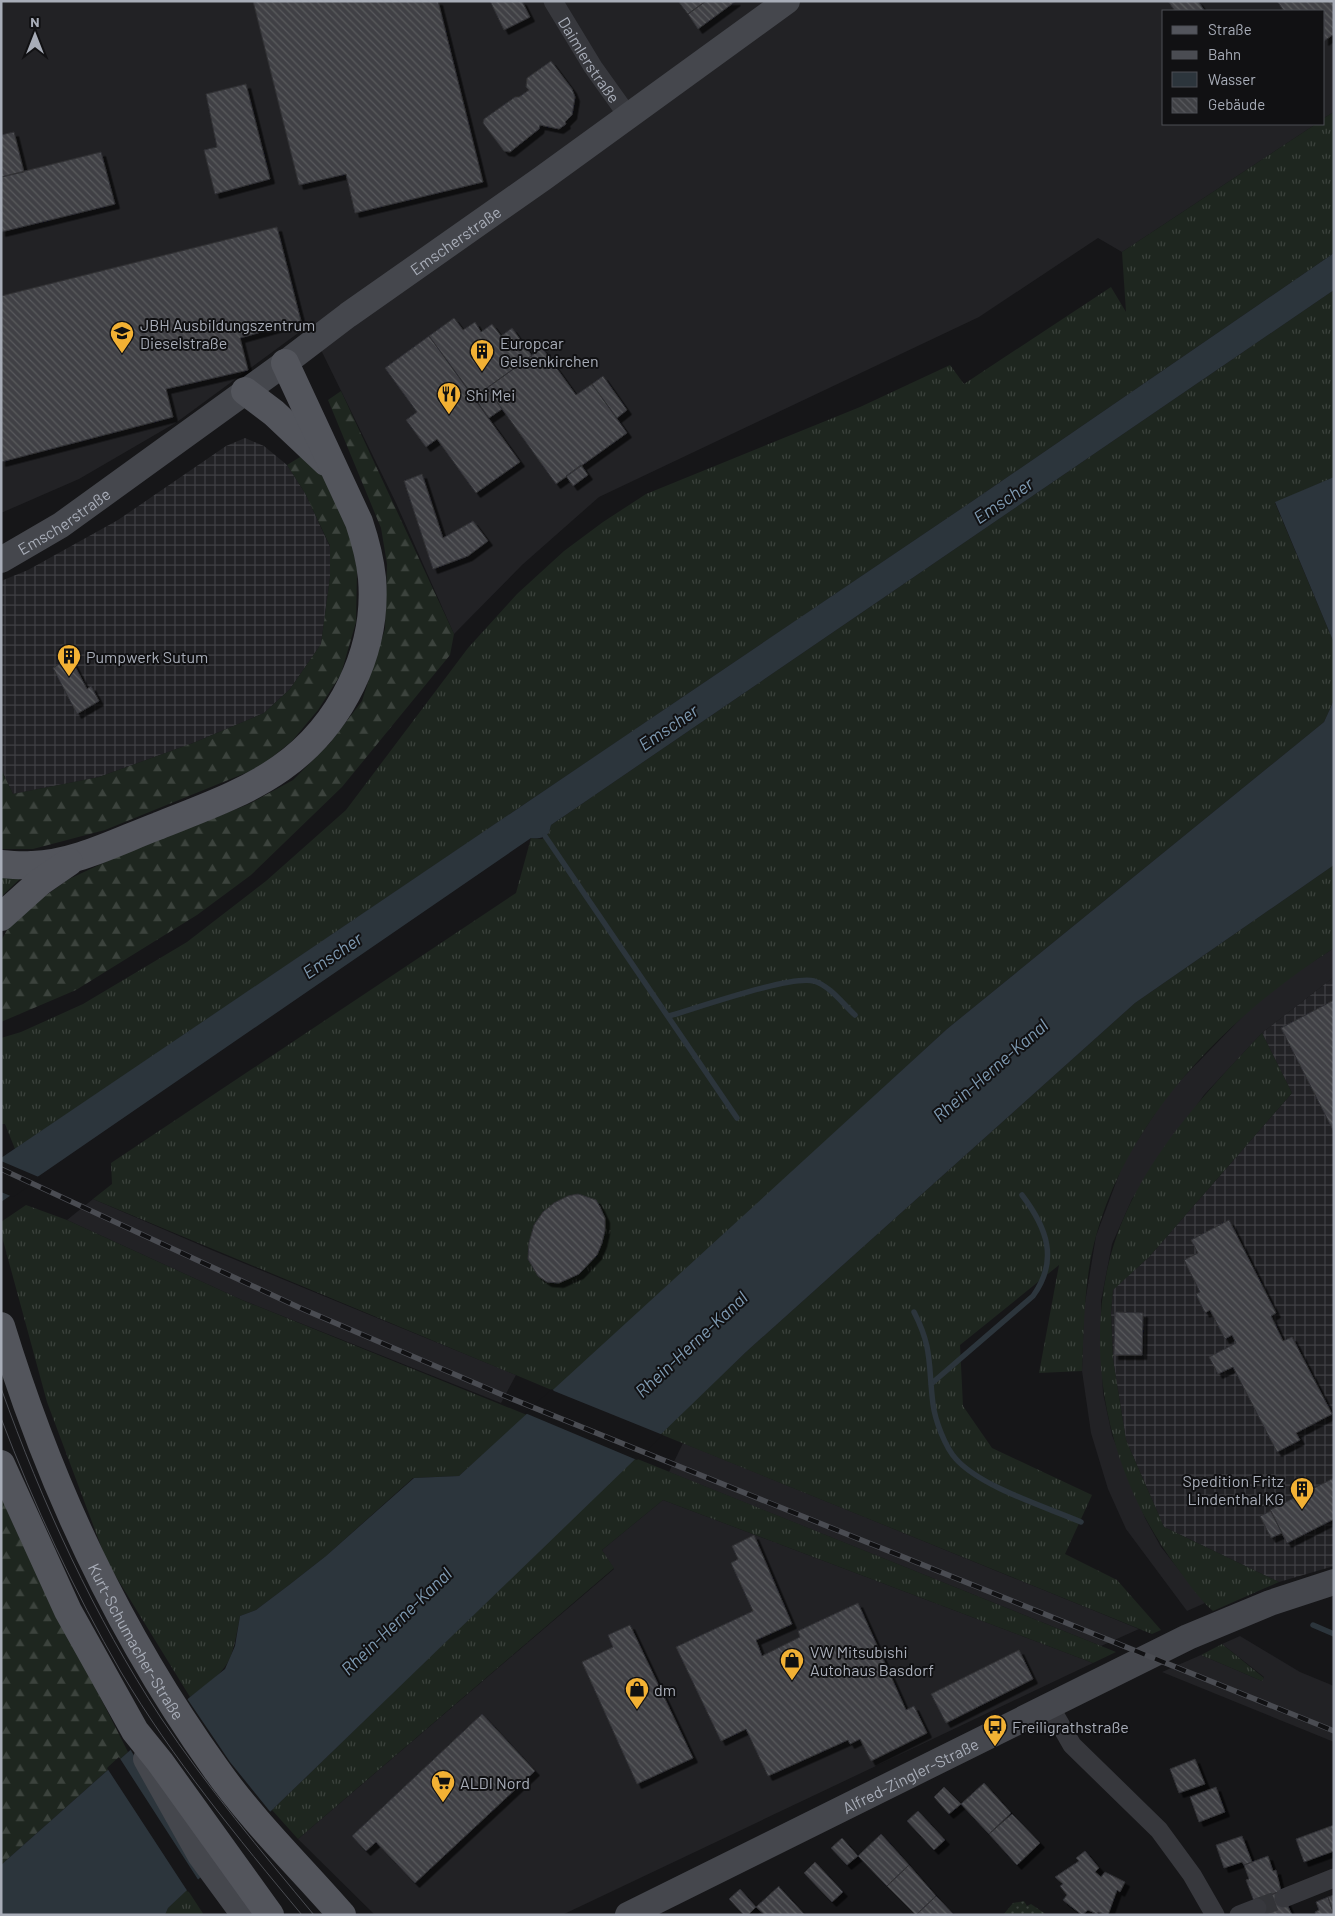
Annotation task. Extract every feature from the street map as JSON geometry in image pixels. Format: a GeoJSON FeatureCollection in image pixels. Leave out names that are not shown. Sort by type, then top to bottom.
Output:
{"type":"FeatureCollection","features":[{"type":"Feature","properties":{"kind":"main road"},"geometry":{"type":"LineString","coordinates":[[1,864],[33,866],[74,858],[218,803],[251,786],[301,753],[319,734],[337,710],[352,684],[362,658],[369,631],[372,578],[368,550],[359,522],[285,364]]}},
{"type":"Feature","properties":{"kind":"main road"},"geometry":{"type":"LineString","coordinates":[[246,391],[274,413],[336,471]]}},
{"type":"Feature","properties":{"kind":"main road"},"geometry":{"type":"LineString","coordinates":[[1,917],[40,882],[74,858]]}},
{"type":"Feature","properties":{"kind":"main road","name":"Kurt-Schumacher-Straße"},"geometry":{"type":"LineString","coordinates":[[1,1326],[18,1381],[61,1493],[97,1574],[171,1700],[216,1770],[342,1915]]}},
{"type":"Feature","properties":{"kind":"main road"},"geometry":{"type":"LineString","coordinates":[[1,1464],[68,1611],[135,1731],[160,1762],[228,1877],[270,1915]]}},
{"type":"Feature","properties":{"kind":"street","name":"Daimlerstraße"},"geometry":{"type":"LineString","coordinates":[[554,1],[594,67],[628,116]]}},
{"type":"Feature","properties":{"kind":"street","name":"Emscherstraße"},"geometry":{"type":"LineString","coordinates":[[1,560],[61,525],[123,478],[285,364],[348,315],[787,1]]}},
{"type":"Feature","properties":{"kind":"street","name":"Emscherstraße"},"geometry":{"type":"LineString","coordinates":[[1,538],[123,478]]}},
{"type":"Feature","properties":{"kind":"street","name":"Alfred-Zingler-Straße"},"geometry":{"type":"LineString","coordinates":[[628,1915],[1049,1705],[1226,1620],[1334,1582]]}},
{"type":"Feature","properties":{"kind":"street"},"geometry":{"type":"LineString","coordinates":[[1049,1705],[1072,1745],[1159,1830],[1192,1875],[1215,1915]]}},
{"type":"Feature","properties":{"kind":"street"},"geometry":{"type":"LineString","coordinates":[[228,1877],[244,1915]]}},
{"type":"Feature","properties":{"kind":"street"},"geometry":{"type":"LineString","coordinates":[[1284,1898],[1334,1878]]}},
{"type":"Feature","properties":{"kind":"street"},"geometry":{"type":"LineString","coordinates":[[1238,1915],[1257,1908]]}},
{"type":"Feature","properties":{"kind":"shaded area"},"geometry":{"type":"Polygon","coordinates":[[[1,1],[1334,1],[1334,112],[1325,117],[1325,10],[1162,10],[1162,125],[1314,125],[1122,252],[1098,238],[979,317],[599,497],[522,565],[454,634],[396,503],[322,352],[305,328],[177,422],[79,479],[1,513],[1,1]]]}},
{"type":"Feature","properties":{"kind":"shaded area"},"geometry":{"type":"Polygon","coordinates":[[[245,438],[264,446],[287,465],[305,493],[330,547],[330,577],[321,644],[290,689],[264,713],[193,743],[99,777],[13,794],[1,769],[1,581],[28,570],[118,520],[226,446],[245,438]]]}},
{"type":"Feature","properties":{"kind":"shaded area"},"geometry":{"type":"Polygon","coordinates":[[[1334,948],[1334,977],[1262,1033],[1204,1095],[1132,1199],[1112,1244],[1101,1301],[1103,1393],[1112,1435],[1145,1518],[1161,1547],[1205,1603],[1187,1611],[1126,1529],[1108,1489],[1091,1433],[1082,1371],[1084,1309],[1096,1236],[1124,1161],[1169,1092],[1250,1009],[1291,976],[1334,948]]]}},
{"type":"Feature","properties":{"kind":"shaded area"},"geometry":{"type":"Polygon","coordinates":[[[1334,977],[1334,1566],[1279,1582],[1164,1527],[1126,1440],[1113,1359],[1111,1312],[1113,1289],[1149,1257],[1292,1093],[1262,1033],[1334,977]]]}},
{"type":"Feature","properties":{"kind":"shaded area"},"geometry":{"type":"Polygon","coordinates":[[[93,1199],[214,1251],[516,1375],[501,1403],[242,1300],[67,1220],[93,1199]]]}},
{"type":"Feature","properties":{"kind":"shaded area"},"geometry":{"type":"Polygon","coordinates":[[[683,1443],[1139,1629],[1101,1646],[669,1472],[683,1443]]]}},
{"type":"Feature","properties":{"kind":"shaded area"},"geometry":{"type":"Polygon","coordinates":[[[663,1500],[1093,1663],[562,1915],[375,1915],[298,1839],[614,1569],[602,1550],[663,1500]]]}},
{"type":"Feature","properties":{"kind":"shaded area"},"geometry":{"type":"Polygon","coordinates":[[[1240,1636],[1300,1672],[1334,1686],[1334,1742],[1162,1672],[1201,1655],[1262,1681],[1264,1677],[1222,1644],[1240,1636]]]}},
{"type":"Feature","properties":{"kind":"green space"},"geometry":{"type":"Polygon","coordinates":[[[1334,112],[1334,253],[974,500],[15,1149],[5,1124],[1,1124],[1,1038],[21,1032],[83,1004],[187,942],[266,881],[346,810],[468,648],[517,594],[564,551],[603,522],[646,494],[860,407],[950,365],[964,384],[1111,287],[1126,312],[1122,252],[1314,125],[1325,125],[1325,117],[1334,112]]]}},
{"type":"Feature","properties":{"kind":"green space"},"geometry":{"type":"Polygon","coordinates":[[[1334,290],[1334,477],[1275,503],[1334,643],[1334,700],[1324,722],[947,1029],[554,1391],[93,1199],[112,1184],[111,1163],[516,893],[531,838],[542,839],[549,833],[551,825],[1334,290]]]}},
{"type":"Feature","properties":{"kind":"green space"},"geometry":{"type":"Polygon","coordinates":[[[341,391],[454,634],[450,655],[342,787],[251,875],[197,915],[76,990],[1,1022],[1,941],[7,930],[38,901],[69,879],[118,856],[249,804],[293,780],[330,743],[362,701],[385,629],[387,564],[381,528],[328,400],[341,391]]]}},
{"type":"Feature","properties":{"kind":"green space"},"geometry":{"type":"Polygon","coordinates":[[[305,454],[327,482],[349,527],[357,570],[356,622],[341,674],[318,710],[292,741],[260,767],[105,830],[33,849],[1,849],[1,769],[13,794],[99,777],[193,743],[264,713],[290,689],[321,644],[330,577],[330,546],[305,493],[287,465],[305,454]]]}},
{"type":"Feature","properties":{"kind":"green space"},"geometry":{"type":"Polygon","coordinates":[[[1334,865],[1334,948],[1296,974],[1258,1004],[1222,1036],[1189,1071],[1159,1109],[1133,1149],[1111,1192],[1096,1236],[1089,1269],[1085,1303],[1082,1371],[1039,1373],[1059,1265],[960,1345],[963,1406],[992,1448],[1092,1495],[1065,1554],[1117,1580],[1161,1630],[1152,1634],[660,1434],[746,1352],[1135,1003],[1334,865]]]}},
{"type":"Feature","properties":{"kind":"green space"},"geometry":{"type":"Polygon","coordinates":[[[1,876],[22,877],[1,897],[1,876]]]}},
{"type":"Feature","properties":{"kind":"green space"},"geometry":{"type":"Polygon","coordinates":[[[1262,1033],[1292,1093],[1149,1257],[1113,1290],[1111,1312],[1113,1359],[1126,1440],[1164,1527],[1279,1582],[1213,1611],[1175,1565],[1149,1525],[1128,1481],[1113,1435],[1103,1388],[1100,1340],[1103,1292],[1114,1245],[1132,1200],[1159,1154],[1191,1112],[1262,1033]]]}},
{"type":"Feature","properties":{"kind":"green space"},"geometry":{"type":"Polygon","coordinates":[[[26,1205],[67,1220],[242,1300],[527,1415],[459,1476],[413,1478],[326,1556],[256,1610],[240,1616],[234,1645],[227,1664],[214,1679],[190,1697],[107,1562],[47,1402],[1,1233],[1,1222],[26,1205]]]}},
{"type":"Feature","properties":{"kind":"green space"},"geometry":{"type":"Polygon","coordinates":[[[635,1458],[1116,1652],[1093,1663],[663,1500],[602,1550],[614,1568],[298,1839],[272,1810],[635,1458]]]}},
{"type":"Feature","properties":{"kind":"green space"},"geometry":{"type":"Polygon","coordinates":[[[1,1492],[22,1543],[128,1752],[1,1865],[1,1492]]]}},
{"type":"Feature","properties":{"kind":"green space"},"geometry":{"type":"Polygon","coordinates":[[[1222,1644],[1264,1678],[1262,1681],[1201,1655],[1222,1644]]]}},
{"type":"Feature","properties":{"kind":"green space"},"geometry":{"type":"Polygon","coordinates":[[[187,1889],[204,1915],[165,1915],[168,1908],[187,1889]]]}},
{"type":"Feature","properties":{"kind":"green space"},"geometry":{"type":"Polygon","coordinates":[[[1024,1901],[1027,1906],[1031,1904],[1047,1915],[1003,1915],[1013,1903],[1024,1901]]]}},
{"type":"Feature","properties":{"kind":"water","name":"Emscher"},"geometry":{"type":"Polygon","coordinates":[[[1334,253],[1334,290],[551,825],[547,835],[541,838],[531,838],[1,1202],[1,1158],[974,500],[1334,253]]]}},
{"type":"Feature","properties":{"kind":"water"},"geometry":{"type":"Polygon","coordinates":[[[1334,477],[1334,643],[1275,502],[1334,477]]]}},
{"type":"Feature","properties":{"kind":"water","name":"Rhein-Herne-Kanal"},"geometry":{"type":"Polygon","coordinates":[[[1334,700],[1334,865],[1135,1003],[746,1352],[168,1908],[165,1915],[1,1915],[1,1865],[190,1697],[225,1669],[235,1646],[240,1616],[256,1610],[326,1556],[414,1478],[459,1476],[947,1029],[1324,722],[1334,700]]]}},
{"type":"Feature","properties":{"kind":"pier"},"geometry":{"type":"Polygon","coordinates":[[[1,1161],[41,1178],[13,1197],[1,1192],[1,1161]]]}},
{"type":"Feature","properties":{"kind":"pier"},"geometry":{"type":"Polygon","coordinates":[[[552,1389],[663,1435],[637,1460],[525,1413],[552,1389]]]}},
{"type":"Feature","properties":{"kind":"pier"},"geometry":{"type":"Polygon","coordinates":[[[186,1697],[230,1762],[272,1814],[204,1876],[129,1747],[186,1697]]]}},
{"type":"Feature","properties":{"kind":"pier"},"geometry":{"type":"Polygon","coordinates":[[[119,1757],[199,1881],[188,1892],[107,1768],[119,1757]]]}},
{"type":"Feature","properties":{"kind":"building"},"geometry":{"type":"Polygon","coordinates":[[[253,1],[438,1],[483,182],[355,213],[346,174],[299,185],[253,1]]]}},
{"type":"Feature","properties":{"kind":"building"},"geometry":{"type":"Polygon","coordinates":[[[490,1],[522,1],[530,17],[504,30],[490,1]]]}},
{"type":"Feature","properties":{"kind":"building"},"geometry":{"type":"Polygon","coordinates":[[[678,1],[706,1],[688,14],[678,1]]]}},
{"type":"Feature","properties":{"kind":"building"},"geometry":{"type":"Polygon","coordinates":[[[706,1],[736,1],[698,29],[688,14],[706,1]]]}},
{"type":"Feature","properties":{"kind":"building"},"geometry":{"type":"Polygon","coordinates":[[[1168,1],[1198,1],[1204,10],[1174,10],[1168,1]]]}},
{"type":"Feature","properties":{"kind":"building"},"geometry":{"type":"Polygon","coordinates":[[[1277,1],[1334,1],[1334,34],[1325,40],[1325,10],[1283,10],[1277,1]]]}},
{"type":"Feature","properties":{"kind":"building"},"geometry":{"type":"Polygon","coordinates":[[[551,61],[572,89],[575,97],[572,115],[565,122],[566,124],[559,129],[540,125],[539,129],[510,152],[504,151],[483,123],[484,119],[515,97],[519,97],[529,90],[526,87],[527,78],[551,61]]]}},
{"type":"Feature","properties":{"kind":"building"},"geometry":{"type":"Polygon","coordinates":[[[246,84],[270,179],[215,194],[204,150],[217,147],[206,94],[246,84]]]}},
{"type":"Feature","properties":{"kind":"building"},"geometry":{"type":"Polygon","coordinates":[[[14,132],[24,172],[1,177],[1,135],[14,132]]]}},
{"type":"Feature","properties":{"kind":"building"},"geometry":{"type":"Polygon","coordinates":[[[101,152],[115,204],[1,232],[1,177],[101,152]]]}},
{"type":"Feature","properties":{"kind":"building","name":"JBH Ausbildungszentrum Dieselstraße"},"geometry":{"type":"Polygon","coordinates":[[[277,227],[301,321],[240,338],[248,370],[166,389],[173,417],[1,462],[1,296],[277,227]]]}},
{"type":"Feature","properties":{"kind":"building","name":"Europcar Gelsenkirchen"},"geometry":{"type":"Polygon","coordinates":[[[454,318],[463,330],[475,322],[481,332],[492,324],[501,336],[512,328],[532,356],[474,397],[429,336],[454,318]]]}},
{"type":"Feature","properties":{"kind":"building","name":"Shi Mei"},"geometry":{"type":"Polygon","coordinates":[[[429,336],[520,462],[476,493],[437,439],[426,447],[406,420],[417,412],[385,368],[429,336]]]}},
{"type":"Feature","properties":{"kind":"building"},"geometry":{"type":"Polygon","coordinates":[[[542,348],[576,395],[592,384],[627,433],[556,484],[487,388],[542,348]]]}},
{"type":"Feature","properties":{"kind":"building"},"geometry":{"type":"Polygon","coordinates":[[[603,376],[627,410],[617,418],[592,384],[603,376]]]}},
{"type":"Feature","properties":{"kind":"building"},"geometry":{"type":"Polygon","coordinates":[[[487,388],[502,409],[489,418],[474,397],[487,388]]]}},
{"type":"Feature","properties":{"kind":"building"},"geometry":{"type":"Polygon","coordinates":[[[581,465],[588,475],[573,486],[566,476],[581,465]]]}},
{"type":"Feature","properties":{"kind":"building"},"geometry":{"type":"Polygon","coordinates":[[[422,474],[443,538],[473,521],[488,541],[468,556],[433,569],[404,481],[422,474]]]}},
{"type":"Feature","properties":{"kind":"building","name":"Pumpwerk Sutum"},"geometry":{"type":"Polygon","coordinates":[[[70,657],[87,689],[91,686],[99,701],[77,714],[53,668],[70,657]]]}},
{"type":"Feature","properties":{"kind":"building"},"geometry":{"type":"Polygon","coordinates":[[[1334,1000],[1334,1132],[1281,1028],[1334,1000]]]}},
{"type":"Feature","properties":{"kind":"building"},"geometry":{"type":"Polygon","coordinates":[[[578,1194],[596,1200],[600,1207],[605,1218],[602,1243],[597,1255],[579,1274],[559,1283],[547,1282],[538,1276],[528,1259],[529,1243],[534,1225],[543,1212],[554,1203],[568,1196],[578,1194]]]}},
{"type":"Feature","properties":{"kind":"building"},"geometry":{"type":"Polygon","coordinates":[[[1229,1220],[1276,1313],[1271,1316],[1283,1341],[1292,1337],[1332,1414],[1296,1433],[1300,1440],[1277,1452],[1233,1367],[1218,1374],[1209,1357],[1236,1343],[1232,1335],[1225,1339],[1210,1310],[1205,1313],[1196,1294],[1200,1292],[1184,1260],[1198,1253],[1191,1240],[1229,1220]]]}},
{"type":"Feature","properties":{"kind":"building"},"geometry":{"type":"Polygon","coordinates":[[[1115,1312],[1143,1313],[1142,1355],[1114,1355],[1115,1312]]]}},
{"type":"Feature","properties":{"kind":"building","name":"Spedition Fritz Lindenthal KG"},"geometry":{"type":"Polygon","coordinates":[[[1334,1478],[1334,1519],[1287,1543],[1270,1510],[1334,1478]]]}},
{"type":"Feature","properties":{"kind":"building"},"geometry":{"type":"Polygon","coordinates":[[[1271,1511],[1282,1533],[1271,1538],[1260,1516],[1271,1511]]]}},
{"type":"Feature","properties":{"kind":"building","name":"VW Mitsubishi Autohaus Basdorf"},"geometry":{"type":"Polygon","coordinates":[[[754,1535],[792,1624],[756,1640],[762,1656],[800,1637],[798,1631],[858,1603],[906,1710],[914,1706],[927,1733],[871,1761],[860,1739],[850,1744],[848,1740],[768,1776],[746,1729],[721,1741],[676,1647],[753,1611],[731,1563],[738,1559],[732,1546],[754,1535]]]}},
{"type":"Feature","properties":{"kind":"building","name":"dm"},"geometry":{"type":"Polygon","coordinates":[[[630,1625],[693,1758],[637,1784],[582,1662],[613,1647],[608,1635],[630,1625]]]}},
{"type":"Feature","properties":{"kind":"building"},"geometry":{"type":"Polygon","coordinates":[[[1019,1650],[1033,1679],[946,1723],[931,1694],[1019,1650]]]}},
{"type":"Feature","properties":{"kind":"building","name":"ALDI Nord"},"geometry":{"type":"Polygon","coordinates":[[[482,1714],[535,1771],[415,1883],[376,1842],[366,1851],[352,1836],[482,1714]]]}},
{"type":"Feature","properties":{"kind":"building"},"geometry":{"type":"Polygon","coordinates":[[[1195,1759],[1205,1784],[1179,1793],[1170,1769],[1195,1759]]]}},
{"type":"Feature","properties":{"kind":"building"},"geometry":{"type":"Polygon","coordinates":[[[984,1783],[1011,1813],[989,1834],[961,1804],[984,1783]]]}},
{"type":"Feature","properties":{"kind":"building"},"geometry":{"type":"Polygon","coordinates":[[[944,1787],[961,1804],[949,1814],[934,1797],[944,1787]]]}},
{"type":"Feature","properties":{"kind":"building"},"geometry":{"type":"Polygon","coordinates":[[[1216,1787],[1225,1812],[1199,1822],[1190,1797],[1216,1787]]]}},
{"type":"Feature","properties":{"kind":"building"},"geometry":{"type":"Polygon","coordinates":[[[918,1811],[945,1840],[934,1850],[907,1821],[918,1811]]]}},
{"type":"Feature","properties":{"kind":"building"},"geometry":{"type":"Polygon","coordinates":[[[1012,1814],[1040,1843],[1017,1865],[989,1834],[1012,1814]]]}},
{"type":"Feature","properties":{"kind":"building"},"geometry":{"type":"Polygon","coordinates":[[[1334,1825],[1334,1851],[1304,1862],[1296,1839],[1334,1825]]]}},
{"type":"Feature","properties":{"kind":"building"},"geometry":{"type":"Polygon","coordinates":[[[881,1834],[909,1865],[887,1886],[858,1856],[881,1834]]]}},
{"type":"Feature","properties":{"kind":"building"},"geometry":{"type":"Polygon","coordinates":[[[1242,1836],[1252,1862],[1244,1865],[1242,1862],[1224,1868],[1216,1845],[1242,1836]]]}},
{"type":"Feature","properties":{"kind":"building"},"geometry":{"type":"Polygon","coordinates":[[[842,1838],[858,1856],[847,1865],[831,1848],[842,1838]]]}},
{"type":"Feature","properties":{"kind":"building"},"geometry":{"type":"Polygon","coordinates":[[[1085,1851],[1099,1868],[1095,1872],[1101,1877],[1105,1872],[1125,1882],[1120,1892],[1117,1890],[1108,1915],[1098,1912],[1097,1914],[1088,1910],[1082,1915],[1063,1900],[1067,1895],[1060,1886],[1063,1884],[1055,1877],[1079,1861],[1076,1858],[1085,1851]]]}},
{"type":"Feature","properties":{"kind":"building"},"geometry":{"type":"Polygon","coordinates":[[[1268,1856],[1273,1871],[1276,1870],[1281,1891],[1254,1901],[1246,1880],[1249,1879],[1244,1865],[1268,1856]]]}},
{"type":"Feature","properties":{"kind":"building"},"geometry":{"type":"Polygon","coordinates":[[[815,1862],[843,1892],[832,1902],[804,1873],[815,1862]]]}},
{"type":"Feature","properties":{"kind":"building"},"geometry":{"type":"Polygon","coordinates":[[[909,1865],[936,1896],[916,1915],[887,1886],[909,1865]]]}},
{"type":"Feature","properties":{"kind":"building"},"geometry":{"type":"Polygon","coordinates":[[[779,1886],[805,1915],[765,1915],[756,1907],[779,1886]]]}},
{"type":"Feature","properties":{"kind":"building"},"geometry":{"type":"Polygon","coordinates":[[[740,1889],[756,1907],[748,1915],[744,1915],[729,1899],[740,1889]]]}},
{"type":"Feature","properties":{"kind":"building"},"geometry":{"type":"Polygon","coordinates":[[[1281,1891],[1292,1915],[1259,1915],[1254,1901],[1281,1891]]]}},
{"type":"Feature","properties":{"kind":"building"},"geometry":{"type":"Polygon","coordinates":[[[1334,1895],[1334,1914],[1328,1897],[1334,1895]]]}},
{"type":"Feature","properties":{"kind":"building"},"geometry":{"type":"Polygon","coordinates":[[[936,1896],[954,1915],[916,1915],[936,1896]]]}},
{"type":"Feature","properties":{"kind":"building"},"geometry":{"type":"Polygon","coordinates":[[[1328,1897],[1334,1915],[1316,1915],[1315,1912],[1319,1910],[1316,1902],[1328,1897]]]}},
{"type":"Feature","properties":{"kind":"waterway"},"geometry":{"type":"LineString","coordinates":[[545,836],[737,1118]]}},
{"type":"Feature","properties":{"kind":"waterway"},"geometry":{"type":"LineString","coordinates":[[669,1016],[765,987],[802,980],[820,983],[855,1015]]}},
{"type":"Feature","properties":{"kind":"waterway"},"geometry":{"type":"LineString","coordinates":[[931,1384],[1033,1296],[1041,1283],[1046,1270],[1047,1244],[1038,1220],[1022,1195]]}},
{"type":"Feature","properties":{"kind":"waterway"},"geometry":{"type":"LineString","coordinates":[[914,1312],[927,1347],[936,1418],[944,1441],[952,1454],[967,1469],[981,1479],[1033,1503],[1081,1522]]}},
{"type":"Feature","properties":{"kind":"waterway"},"geometry":{"type":"LineString","coordinates":[[1313,1625],[1334,1634]]}},
{"type":"Feature","properties":{"kind":"tunnel"},"geometry":{"type":"LineString","coordinates":[[1257,1908],[1284,1898]]}},
{"type":"Feature","properties":{"kind":"tram line"},"geometry":{"type":"LineString","coordinates":[[1,1388],[34,1474],[71,1558],[114,1640],[137,1679],[161,1718],[197,1769],[314,1915]]}},
{"type":"Feature","properties":{"kind":"tram line"},"geometry":{"type":"LineString","coordinates":[[1,1418],[27,1483],[56,1547],[87,1610],[121,1672],[184,1767],[302,1915]]}},
{"type":"Feature","properties":{"kind":"railway"},"geometry":{"type":"LineString","coordinates":[[1,1169],[298,1307],[505,1396],[1334,1731]]}},
{"type":"Feature","properties":{"kind":"place","name":"JBH Ausbildungszentrum Dieselstraße"},"geometry":{"type":"Point","coordinates":[122,354]}},
{"type":"Feature","properties":{"kind":"place","name":"Europcar Gelsenkirchen"},"geometry":{"type":"Point","coordinates":[482,372]}},
{"type":"Feature","properties":{"kind":"place","name":"Shi Mei"},"geometry":{"type":"Point","coordinates":[449,415]}},
{"type":"Feature","properties":{"kind":"place","name":"Pumpwerk Sutum"},"geometry":{"type":"Point","coordinates":[69,677]}},
{"type":"Feature","properties":{"kind":"place","name":"Spedition Fritz Lindenthal KG"},"geometry":{"type":"Point","coordinates":[1302,1510]}},
{"type":"Feature","properties":{"kind":"place","name":"VW Mitsubishi Autohaus Basdorf"},"geometry":{"type":"Point","coordinates":[792,1681]}},
{"type":"Feature","properties":{"kind":"place","name":"dm"},"geometry":{"type":"Point","coordinates":[637,1710]}},
{"type":"Feature","properties":{"kind":"place","name":"Freiligrathstraße"},"geometry":{"type":"Point","coordinates":[995,1747]}},
{"type":"Feature","properties":{"kind":"place","name":"ALDI Nord"},"geometry":{"type":"Point","coordinates":[443,1803]}}]}
